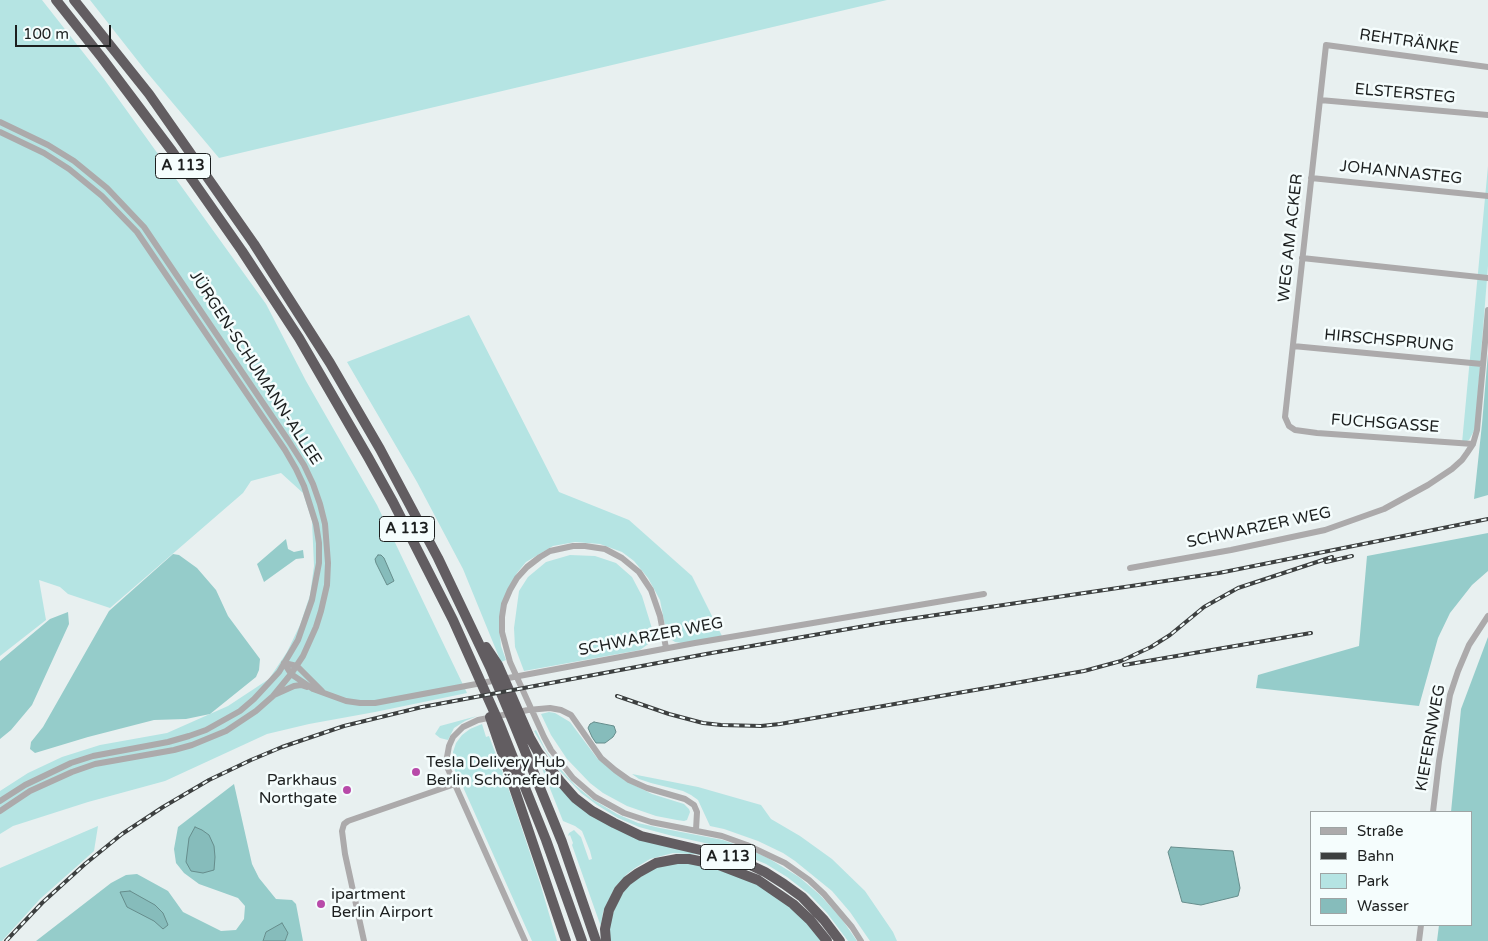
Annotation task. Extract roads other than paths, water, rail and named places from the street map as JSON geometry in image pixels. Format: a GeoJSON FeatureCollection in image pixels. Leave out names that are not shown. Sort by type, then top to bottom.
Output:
{"type":"FeatureCollection","features":[{"type":"Feature","properties":{"kind":"highway","name":"A 113"},"geometry":{"type":"LineString","coordinates":[[56,0],[172,151],[242,251],[278,304],[350,424],[393,502],[453,620],[476,671],[496,724],[546,840],[582,941]]}},
{"type":"Feature","properties":{"kind":"highway","name":"A 113"},"geometry":{"type":"LineString","coordinates":[[74,0],[149,94],[232,211],[296,308],[380,448],[494,666],[517,720],[596,941]]}},
{"type":"Feature","properties":{"kind":"highway","name":"A 113"},"geometry":{"type":"LineString","coordinates":[[517,720],[560,781],[575,798],[592,810],[641,836],[726,856],[765,872],[802,897],[824,920],[840,941]]}},
{"type":"Feature","properties":{"kind":"highway"},"geometry":{"type":"LineString","coordinates":[[496,724],[566,941]]}},
{"type":"Feature","properties":{"kind":"highway"},"geometry":{"type":"LineString","coordinates":[[606,941],[609,910],[619,890],[638,873],[656,863],[677,859],[700,860],[758,880],[793,904],[810,920],[827,941]]}},
{"type":"Feature","properties":{"kind":"street","name":"REHTRÄNKE"},"geometry":{"type":"LineString","coordinates":[[1326,44],[1488,67]]}},
{"type":"Feature","properties":{"kind":"street","name":"WEG AM ACKER"},"geometry":{"type":"LineString","coordinates":[[1295,430],[1289,426],[1285,417],[1326,44]]}},
{"type":"Feature","properties":{"kind":"street","name":"ELSTERSTEG"},"geometry":{"type":"LineString","coordinates":[[1320,100],[1488,115]]}},
{"type":"Feature","properties":{"kind":"street","name":"JÜRGEN-SCHUMANN-ALLEE"},"geometry":{"type":"LineString","coordinates":[[0,122],[48,145],[74,161],[107,188],[144,227],[304,465],[313,484],[325,524],[328,563],[327,585],[321,611],[311,640],[291,674],[273,696],[256,711],[226,731],[209,739],[174,750],[95,764],[72,772],[30,791],[0,811]]}},
{"type":"Feature","properties":{"kind":"street","name":"JÜRGEN-SCHUMANN-ALLEE"},"geometry":{"type":"LineString","coordinates":[[0,132],[44,153],[69,169],[102,196],[137,232],[296,469],[304,486],[316,524],[319,563],[312,600],[298,640],[278,672],[254,699],[240,711],[206,730],[168,742],[111,752],[71,763],[25,785],[0,800]]}},
{"type":"Feature","properties":{"kind":"street","name":"JOHANNASTEG"},"geometry":{"type":"LineString","coordinates":[[1310,178],[1488,196]]}},
{"type":"Feature","properties":{"kind":"street"},"geometry":{"type":"LineString","coordinates":[[1302,258],[1488,278]]}},
{"type":"Feature","properties":{"kind":"street","name":"SCHWARZER WEG"},"geometry":{"type":"LineString","coordinates":[[1130,568],[1307,535],[1384,508],[1443,476],[1462,460],[1472,444],[1477,430],[1488,310]]}},
{"type":"Feature","properties":{"kind":"street","name":"HIRSCHSPRUNG"},"geometry":{"type":"LineString","coordinates":[[1293,346],[1482,364]]}},
{"type":"Feature","properties":{"kind":"street","name":"FUCHSGASSE"},"geometry":{"type":"LineString","coordinates":[[1295,430],[1472,444]]}},
{"type":"Feature","properties":{"kind":"street"},"geometry":{"type":"LineString","coordinates":[[666,648],[660,616],[651,590],[639,572],[622,558],[605,549],[573,546],[550,551],[527,567],[517,578],[504,604],[502,618],[503,638],[510,662],[551,750],[573,778],[596,798],[624,813],[651,822],[722,836],[767,853],[818,888],[835,905],[861,941]]}},
{"type":"Feature","properties":{"kind":"street","name":"SCHWARZER WEG"},"geometry":{"type":"LineString","coordinates":[[284,664],[291,674],[313,689],[346,701],[375,703],[797,624],[984,594]]}},
{"type":"Feature","properties":{"kind":"street","name":"KIEFERNWEG"},"geometry":{"type":"LineString","coordinates":[[1433,811],[1445,716],[1450,695],[1469,645],[1488,616]]}},
{"type":"Feature","properties":{"kind":"street"},"geometry":{"type":"LineString","coordinates":[[284,664],[297,666]]}},
{"type":"Feature","properties":{"kind":"street","name":"SCHWARZER WEG"},"geometry":{"type":"LineString","coordinates":[[297,666],[326,694]]}},
{"type":"Feature","properties":{"kind":"street"},"geometry":{"type":"LineString","coordinates":[[273,696],[294,686],[301,685],[313,689]]}},
{"type":"Feature","properties":{"kind":"street"},"geometry":{"type":"LineString","coordinates":[[525,941],[447,765],[449,746],[453,737],[462,727],[478,720],[543,708],[561,710],[570,716],[601,758],[629,780],[685,799],[694,805],[697,812],[696,830]]}},
{"type":"Feature","properties":{"kind":"street"},"geometry":{"type":"LineString","coordinates":[[364,941],[345,854],[342,832],[344,824],[455,784]]}},
{"type":"Feature","properties":{"kind":"street"},"geometry":{"type":"LineString","coordinates":[[1419,941],[1421,926]]}},
{"type":"Feature","properties":{"kind":"water"},"geometry":{"type":"Polygon","coordinates":[[[378,555],[384,558],[394,581],[387,585],[376,563],[375,559],[378,555]]]}},
{"type":"Feature","properties":{"kind":"water"},"geometry":{"type":"Polygon","coordinates":[[[594,722],[614,726],[616,732],[613,737],[605,743],[596,743],[588,728],[594,722]]]}},
{"type":"Feature","properties":{"kind":"water"},"geometry":{"type":"Polygon","coordinates":[[[195,827],[209,835],[214,846],[214,870],[203,873],[191,871],[186,862],[189,838],[195,827]]]}},
{"type":"Feature","properties":{"kind":"water"},"geometry":{"type":"Polygon","coordinates":[[[1171,847],[1233,851],[1240,888],[1238,896],[1201,905],[1182,902],[1168,852],[1171,847]]]}},
{"type":"Feature","properties":{"kind":"water"},"geometry":{"type":"Polygon","coordinates":[[[130,891],[155,905],[163,913],[168,925],[163,929],[154,921],[127,907],[120,892],[130,891]]]}},
{"type":"Feature","properties":{"kind":"water"},"geometry":{"type":"Polygon","coordinates":[[[282,923],[288,933],[285,941],[263,941],[266,932],[282,923]]]}},
{"type":"Feature","properties":{"kind":"railway"},"geometry":{"type":"LineString","coordinates":[[6,941],[42,903],[85,864],[122,834],[163,807],[209,780],[251,760],[282,747],[344,726],[422,707],[706,654],[882,623],[1219,573],[1488,519]]}},
{"type":"Feature","properties":{"kind":"railway"},"geometry":{"type":"LineString","coordinates":[[1326,562],[1352,556]]}},
{"type":"Feature","properties":{"kind":"railway"},"geometry":{"type":"LineString","coordinates":[[617,696],[669,714],[703,723],[761,726],[1084,671],[1121,661],[1151,647],[1170,635],[1204,607],[1238,588],[1332,557]]}},
{"type":"Feature","properties":{"kind":"railway"},"geometry":{"type":"LineString","coordinates":[[1124,665],[1311,633]]}},
{"type":"Feature","properties":{"kind":"place","name":"Tesla Delivery Hub Berlin Schönefeld"},"geometry":{"type":"Point","coordinates":[416,772]}},
{"type":"Feature","properties":{"kind":"place","name":"Parkhaus Northgate"},"geometry":{"type":"Point","coordinates":[347,790]}},
{"type":"Feature","properties":{"kind":"place","name":"ipartment Berlin Airport"},"geometry":{"type":"Point","coordinates":[321,904]}}]}
